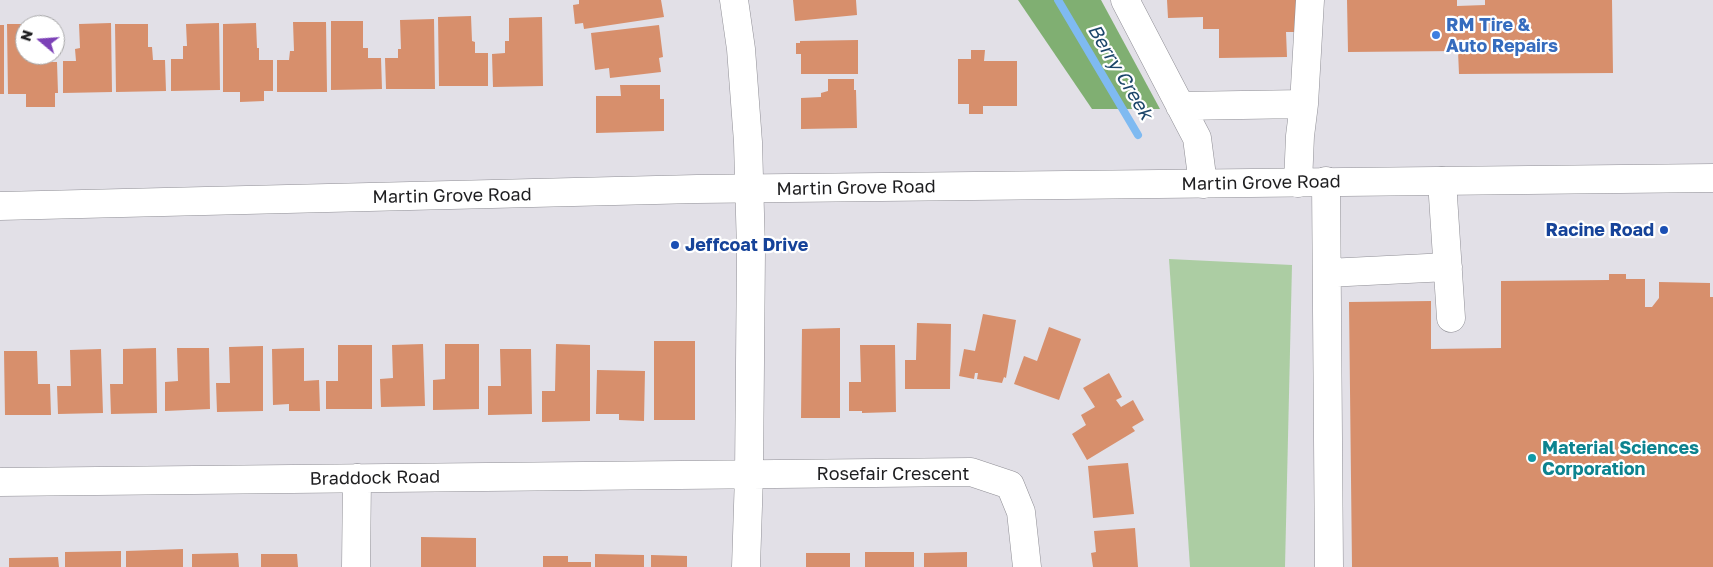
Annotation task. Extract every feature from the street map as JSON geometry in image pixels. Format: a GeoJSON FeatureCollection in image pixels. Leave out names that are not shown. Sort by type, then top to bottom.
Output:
{"type":"FeatureCollection","features":[{"type":"Feature","properties":{"kind":"street"},"geometry":{"type":"LineString","coordinates":[[734,0],[748,142],[751,250],[749,475],[746,567]]}},
{"type":"Feature","properties":{"kind":"street"},"geometry":{"type":"LineString","coordinates":[[1125,0],[1197,138],[1203,184]]}},
{"type":"Feature","properties":{"kind":"street"},"geometry":{"type":"LineString","coordinates":[[1298,183],[1310,0]]}},
{"type":"Feature","properties":{"kind":"street"},"geometry":{"type":"LineString","coordinates":[[1180,106],[1304,104]]}},
{"type":"Feature","properties":{"kind":"street","name":"Martin Grove Road"},"geometry":{"type":"LineString","coordinates":[[0,206],[697,189],[1713,178]]}},
{"type":"Feature","properties":{"kind":"street"},"geometry":{"type":"LineString","coordinates":[[1442,181],[1451,318]]}},
{"type":"Feature","properties":{"kind":"street"},"geometry":{"type":"LineString","coordinates":[[1326,182],[1329,567]]}},
{"type":"Feature","properties":{"kind":"street"},"geometry":{"type":"LineString","coordinates":[[1327,273],[1448,267]]}},
{"type":"Feature","properties":{"kind":"street","name":"Rosefair Crescent"},"geometry":{"type":"LineString","coordinates":[[749,475],[971,472],[1010,485],[1021,512],[1027,567]]}},
{"type":"Feature","properties":{"kind":"street","name":"Braddock Road"},"geometry":{"type":"LineString","coordinates":[[0,482],[749,475]]}},
{"type":"Feature","properties":{"kind":"street"},"geometry":{"type":"LineString","coordinates":[[356,567],[357,478]]}},
{"type":"Feature","properties":{"kind":"green space"},"geometry":{"type":"Polygon","coordinates":[[[1018,0],[1101,0],[1160,109],[1092,109],[1018,0]]]}},
{"type":"Feature","properties":{"kind":"green space"},"geometry":{"type":"Polygon","coordinates":[[[1169,259],[1292,265],[1285,567],[1190,567],[1169,259]]]}},
{"type":"Feature","properties":{"kind":"building"},"geometry":{"type":"Polygon","coordinates":[[[579,0],[661,0],[664,17],[584,29],[583,23],[575,24],[573,5],[579,4],[579,0]]]}},
{"type":"Feature","properties":{"kind":"building"},"geometry":{"type":"Polygon","coordinates":[[[793,0],[856,0],[857,15],[795,21],[793,0]]]}},
{"type":"Feature","properties":{"kind":"building"},"geometry":{"type":"Polygon","coordinates":[[[1167,0],[1307,0],[1308,32],[1286,32],[1287,57],[1219,58],[1219,29],[1203,29],[1203,17],[1168,18],[1167,0]]]}},
{"type":"Feature","properties":{"kind":"building"},"geometry":{"type":"Polygon","coordinates":[[[1347,0],[1457,0],[1457,6],[1485,5],[1485,0],[1612,0],[1613,73],[1459,74],[1458,51],[1348,52],[1347,0]]]}},
{"type":"Feature","properties":{"kind":"building"},"geometry":{"type":"Polygon","coordinates":[[[471,16],[472,41],[475,42],[475,53],[488,53],[488,86],[439,86],[438,17],[471,16]]]}},
{"type":"Feature","properties":{"kind":"building"},"geometry":{"type":"Polygon","coordinates":[[[542,17],[543,86],[493,87],[492,54],[505,53],[505,41],[509,41],[509,18],[542,17]]]}},
{"type":"Feature","properties":{"kind":"building"},"geometry":{"type":"Polygon","coordinates":[[[434,19],[435,89],[386,89],[385,58],[398,58],[398,49],[401,49],[400,20],[434,19]]]}},
{"type":"Feature","properties":{"kind":"building"},"geometry":{"type":"Polygon","coordinates":[[[331,21],[363,21],[363,48],[368,48],[368,58],[381,58],[382,89],[331,90],[331,21]]]}},
{"type":"Feature","properties":{"kind":"building"},"geometry":{"type":"Polygon","coordinates":[[[293,22],[326,22],[327,92],[277,92],[277,60],[289,60],[290,51],[294,51],[293,22]]]}},
{"type":"Feature","properties":{"kind":"building"},"geometry":{"type":"Polygon","coordinates":[[[111,23],[112,92],[63,93],[63,65],[65,65],[65,61],[76,61],[75,49],[80,48],[79,24],[111,23]]]}},
{"type":"Feature","properties":{"kind":"building"},"geometry":{"type":"Polygon","coordinates":[[[219,23],[220,90],[171,91],[171,59],[183,59],[183,46],[187,46],[186,24],[219,23]]]}},
{"type":"Feature","properties":{"kind":"building"},"geometry":{"type":"Polygon","coordinates":[[[256,23],[259,60],[273,60],[273,91],[264,91],[264,101],[240,102],[240,92],[223,92],[223,24],[256,23]]]}},
{"type":"Feature","properties":{"kind":"building"},"geometry":{"type":"Polygon","coordinates":[[[7,24],[15,24],[15,65],[57,65],[58,93],[55,93],[55,107],[26,107],[26,94],[8,94],[7,24]]]}},
{"type":"Feature","properties":{"kind":"building"},"geometry":{"type":"Polygon","coordinates":[[[115,24],[148,24],[148,47],[152,47],[153,60],[165,60],[166,91],[116,92],[115,24]]]}},
{"type":"Feature","properties":{"kind":"building"},"geometry":{"type":"Polygon","coordinates":[[[0,25],[4,25],[4,94],[0,94],[0,25]]]}},
{"type":"Feature","properties":{"kind":"building"},"geometry":{"type":"Polygon","coordinates":[[[659,25],[663,57],[659,58],[661,72],[610,78],[609,68],[595,70],[591,33],[659,25]]]}},
{"type":"Feature","properties":{"kind":"building"},"geometry":{"type":"Polygon","coordinates":[[[858,40],[858,74],[801,74],[801,54],[796,54],[796,43],[800,43],[800,41],[858,40]]]}},
{"type":"Feature","properties":{"kind":"building"},"geometry":{"type":"Polygon","coordinates":[[[971,50],[985,50],[984,61],[1017,61],[1017,106],[983,106],[983,114],[969,114],[969,104],[958,104],[958,59],[971,59],[971,50]]]}},
{"type":"Feature","properties":{"kind":"building"},"geometry":{"type":"Polygon","coordinates":[[[828,79],[854,79],[857,128],[801,129],[801,98],[821,97],[821,93],[828,91],[828,79]]]}},
{"type":"Feature","properties":{"kind":"building"},"geometry":{"type":"Polygon","coordinates":[[[620,85],[660,85],[660,99],[664,99],[664,131],[596,133],[596,96],[621,96],[620,85]]]}},
{"type":"Feature","properties":{"kind":"building","name":"Material Sciences Corporation"},"geometry":{"type":"Polygon","coordinates":[[[1609,274],[1626,274],[1626,279],[1645,279],[1645,307],[1652,307],[1659,298],[1659,282],[1710,283],[1710,297],[1713,297],[1713,567],[1352,567],[1349,302],[1431,301],[1431,349],[1501,348],[1501,281],[1609,280],[1609,274]]]}},
{"type":"Feature","properties":{"kind":"building"},"geometry":{"type":"Polygon","coordinates":[[[983,314],[1016,320],[1006,378],[1004,377],[1002,383],[977,379],[978,373],[975,373],[974,379],[959,376],[964,349],[975,351],[983,314]]]}},
{"type":"Feature","properties":{"kind":"building"},"geometry":{"type":"Polygon","coordinates":[[[917,323],[951,324],[950,389],[905,389],[905,360],[916,360],[917,323]]]}},
{"type":"Feature","properties":{"kind":"building"},"geometry":{"type":"Polygon","coordinates":[[[1049,327],[1081,339],[1059,400],[1014,384],[1024,356],[1037,361],[1049,327]]]}},
{"type":"Feature","properties":{"kind":"building"},"geometry":{"type":"Polygon","coordinates":[[[840,328],[840,418],[801,418],[802,329],[840,328]]]}},
{"type":"Feature","properties":{"kind":"building"},"geometry":{"type":"Polygon","coordinates":[[[654,341],[695,341],[695,420],[654,420],[654,341]]]}},
{"type":"Feature","properties":{"kind":"building"},"geometry":{"type":"Polygon","coordinates":[[[423,344],[425,406],[381,407],[380,379],[393,378],[392,345],[423,344]]]}},
{"type":"Feature","properties":{"kind":"building"},"geometry":{"type":"Polygon","coordinates":[[[445,344],[479,344],[479,409],[433,410],[433,380],[445,379],[445,344]]]}},
{"type":"Feature","properties":{"kind":"building"},"geometry":{"type":"Polygon","coordinates":[[[556,344],[590,345],[590,421],[542,422],[542,391],[555,391],[556,344]]]}},
{"type":"Feature","properties":{"kind":"building"},"geometry":{"type":"Polygon","coordinates":[[[338,345],[372,345],[372,409],[326,409],[326,381],[338,381],[338,345]]]}},
{"type":"Feature","properties":{"kind":"building"},"geometry":{"type":"Polygon","coordinates":[[[860,345],[895,345],[896,412],[862,413],[862,411],[849,411],[849,382],[861,382],[860,345]]]}},
{"type":"Feature","properties":{"kind":"building"},"geometry":{"type":"Polygon","coordinates":[[[263,346],[263,411],[217,412],[216,383],[230,383],[229,347],[263,346]]]}},
{"type":"Feature","properties":{"kind":"building"},"geometry":{"type":"Polygon","coordinates":[[[156,348],[157,413],[111,414],[110,384],[123,384],[123,349],[156,348]]]}},
{"type":"Feature","properties":{"kind":"building"},"geometry":{"type":"Polygon","coordinates":[[[177,348],[209,348],[210,409],[165,411],[165,382],[178,381],[177,348]]]}},
{"type":"Feature","properties":{"kind":"building"},"geometry":{"type":"Polygon","coordinates":[[[304,348],[304,381],[319,380],[320,411],[289,411],[289,404],[273,405],[272,349],[304,348]]]}},
{"type":"Feature","properties":{"kind":"building"},"geometry":{"type":"Polygon","coordinates":[[[101,349],[103,413],[58,414],[57,386],[71,386],[70,350],[101,349]]]}},
{"type":"Feature","properties":{"kind":"building"},"geometry":{"type":"Polygon","coordinates":[[[500,349],[531,349],[532,414],[488,415],[488,386],[501,386],[500,349]]]}},
{"type":"Feature","properties":{"kind":"building"},"geometry":{"type":"Polygon","coordinates":[[[4,351],[37,351],[38,384],[50,384],[51,415],[5,415],[4,351]]]}},
{"type":"Feature","properties":{"kind":"building"},"geometry":{"type":"Polygon","coordinates":[[[597,370],[645,371],[644,421],[619,420],[619,414],[596,414],[597,370]]]}},
{"type":"Feature","properties":{"kind":"building"},"geometry":{"type":"Polygon","coordinates":[[[1109,373],[1122,397],[1116,400],[1121,407],[1133,400],[1144,420],[1132,427],[1135,431],[1087,460],[1072,434],[1086,425],[1081,415],[1095,407],[1083,388],[1109,373]]]}},
{"type":"Feature","properties":{"kind":"building"},"geometry":{"type":"Polygon","coordinates":[[[1128,463],[1134,514],[1093,518],[1088,466],[1128,463]]]}},
{"type":"Feature","properties":{"kind":"building"},"geometry":{"type":"Polygon","coordinates":[[[1135,528],[1138,567],[1093,567],[1091,553],[1096,552],[1094,531],[1135,528]]]}},
{"type":"Feature","properties":{"kind":"building"},"geometry":{"type":"Polygon","coordinates":[[[421,537],[476,538],[476,567],[421,567],[421,537]]]}},
{"type":"Feature","properties":{"kind":"building"},"geometry":{"type":"Polygon","coordinates":[[[183,549],[183,567],[126,567],[126,551],[183,549]]]}},
{"type":"Feature","properties":{"kind":"building"},"geometry":{"type":"Polygon","coordinates":[[[121,551],[121,567],[65,567],[65,552],[121,551]]]}},
{"type":"Feature","properties":{"kind":"building"},"geometry":{"type":"Polygon","coordinates":[[[865,552],[914,552],[914,567],[865,567],[865,552]]]}},
{"type":"Feature","properties":{"kind":"building"},"geometry":{"type":"Polygon","coordinates":[[[967,552],[967,567],[924,567],[924,553],[967,552]]]}},
{"type":"Feature","properties":{"kind":"building"},"geometry":{"type":"Polygon","coordinates":[[[238,553],[239,567],[192,567],[192,554],[238,553]]]}},
{"type":"Feature","properties":{"kind":"building"},"geometry":{"type":"Polygon","coordinates":[[[806,553],[850,553],[850,567],[806,567],[806,553]]]}},
{"type":"Feature","properties":{"kind":"building"},"geometry":{"type":"Polygon","coordinates":[[[261,554],[297,554],[298,567],[261,567],[261,554]]]}},
{"type":"Feature","properties":{"kind":"building"},"geometry":{"type":"Polygon","coordinates":[[[595,554],[644,555],[644,567],[595,567],[595,554]]]}},
{"type":"Feature","properties":{"kind":"building"},"geometry":{"type":"Polygon","coordinates":[[[651,555],[687,556],[687,567],[651,567],[651,555]]]}},
{"type":"Feature","properties":{"kind":"building"},"geometry":{"type":"Polygon","coordinates":[[[543,556],[568,556],[568,562],[591,562],[591,567],[543,567],[543,556]]]}},
{"type":"Feature","properties":{"kind":"building"},"geometry":{"type":"Polygon","coordinates":[[[58,557],[59,567],[9,567],[9,558],[58,557]]]}},
{"type":"Feature","properties":{"kind":"waterway","name":"Berry Creek"},"geometry":{"type":"LineString","coordinates":[[1058,0],[1138,135]]}},
{"type":"Feature","properties":{"kind":"place","name":"RM Tire & Auto Repairs"},"geometry":{"type":"Point","coordinates":[1436,35]}},
{"type":"Feature","properties":{"kind":"place","name":"Racine Road"},"geometry":{"type":"Point","coordinates":[1664,230]}},
{"type":"Feature","properties":{"kind":"place","name":"Jeffcoat Drive"},"geometry":{"type":"Point","coordinates":[675,245]}},
{"type":"Feature","properties":{"kind":"place","name":"Material Sciences Corporation"},"geometry":{"type":"Point","coordinates":[1532,458]}}]}
